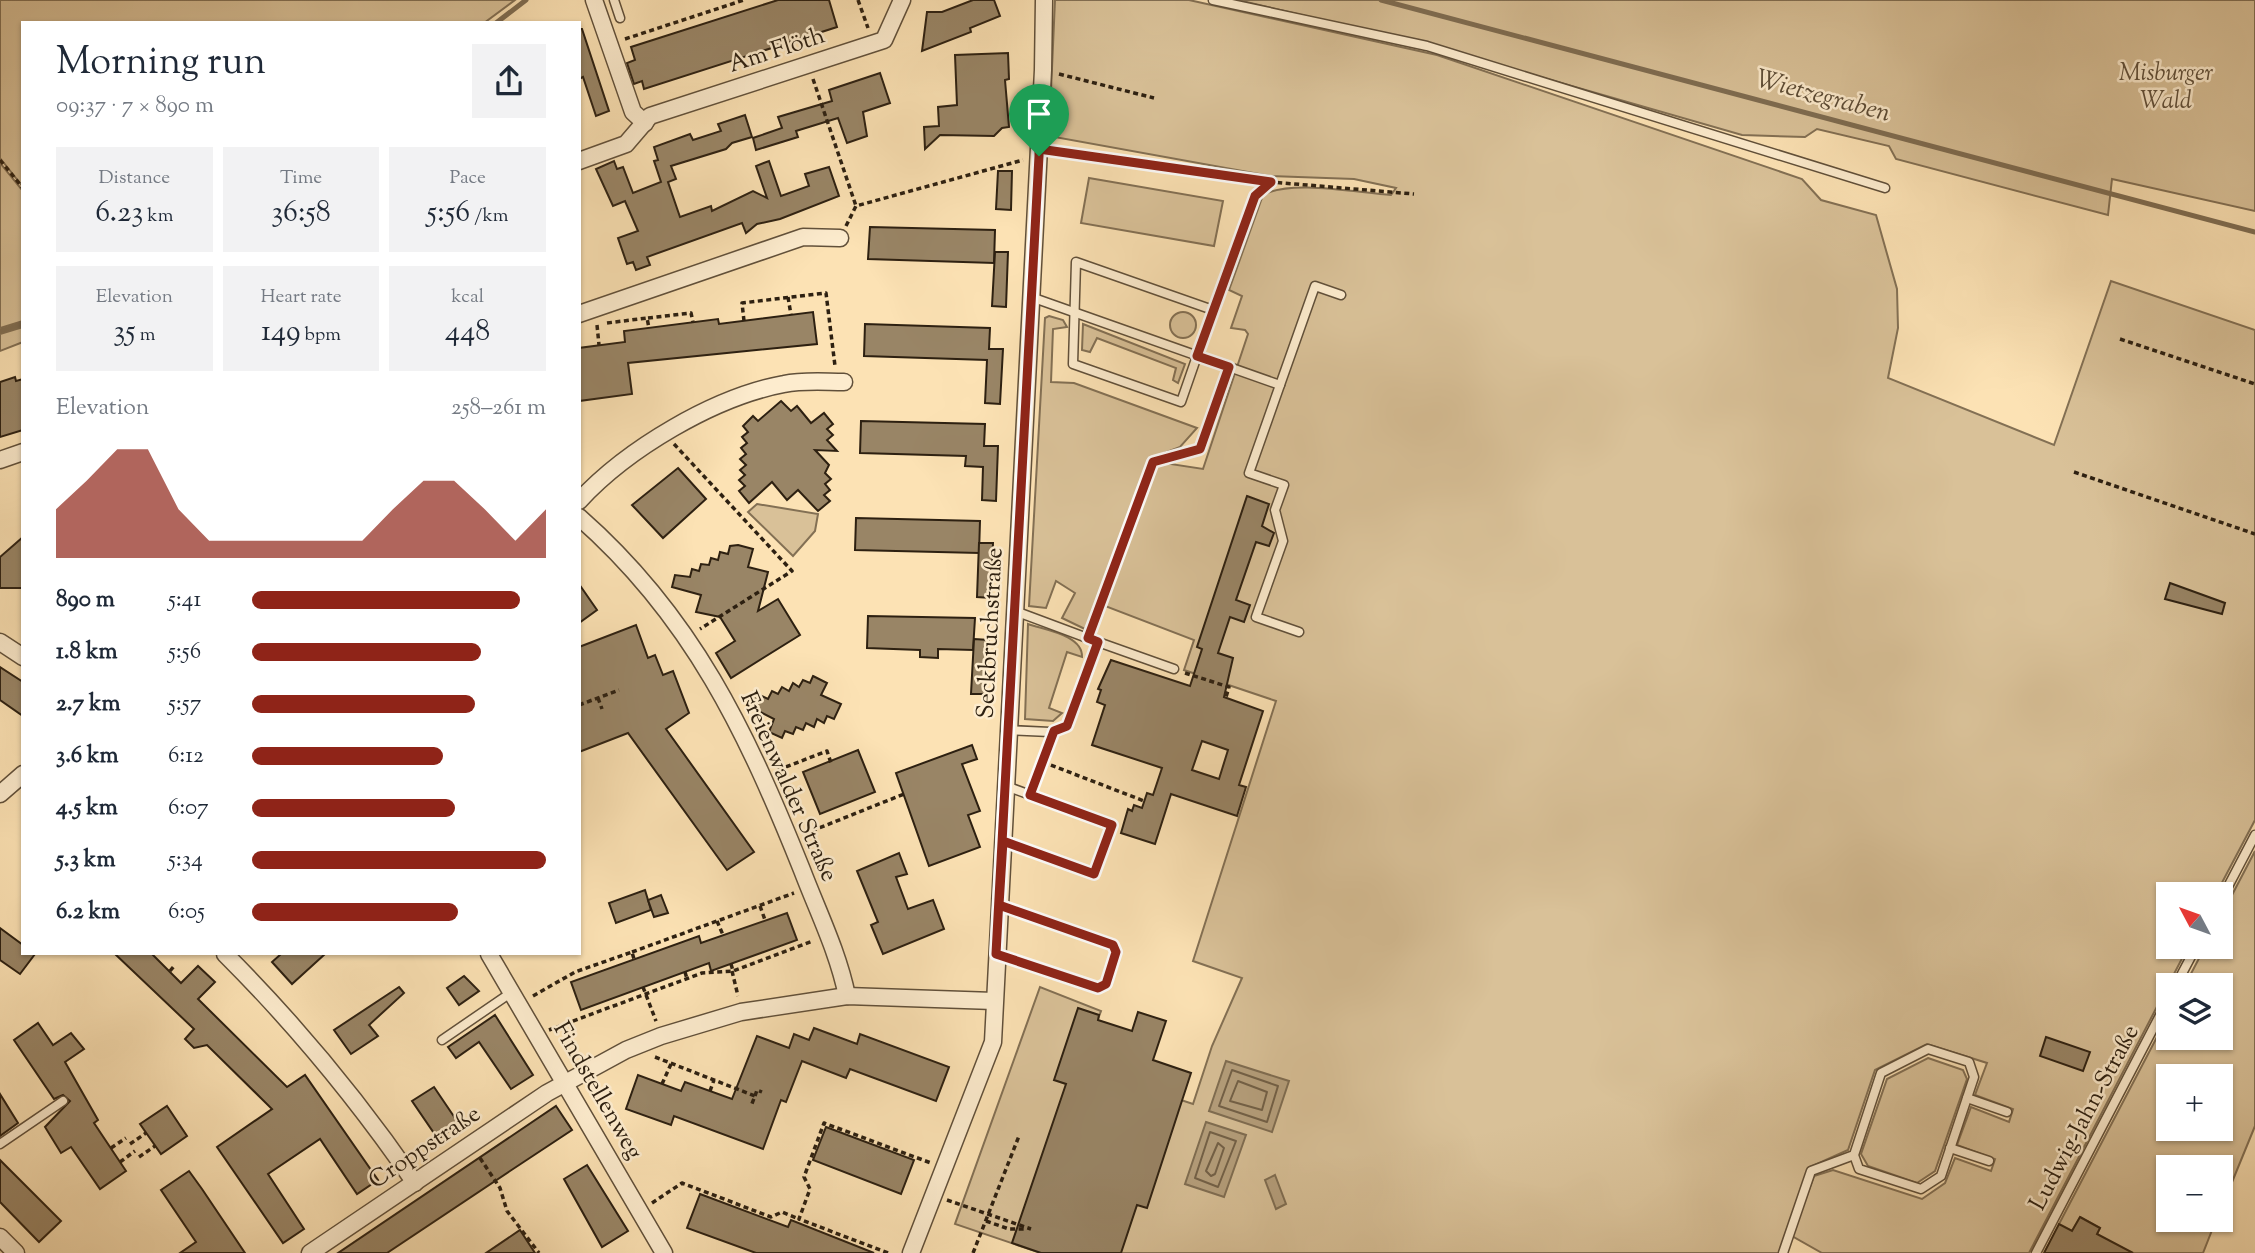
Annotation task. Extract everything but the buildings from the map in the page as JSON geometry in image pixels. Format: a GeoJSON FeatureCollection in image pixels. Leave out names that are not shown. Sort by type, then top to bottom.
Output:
{"type":"FeatureCollection","features":[{"type":"Feature","properties":{"kind":"street"},"geometry":{"type":"LineString","coordinates":[[594,0],[632,112],[645,123]]}},
{"type":"Feature","properties":{"kind":"street"},"geometry":{"type":"LineString","coordinates":[[873,43],[884,40],[902,0]]}},
{"type":"Feature","properties":{"kind":"street","name":"Seckbruchstraße"},"geometry":{"type":"LineString","coordinates":[[911,1253],[989,1057],[1039,153],[1044,0]]}},
{"type":"Feature","properties":{"kind":"street","name":"Am Flöth"},"geometry":{"type":"LineString","coordinates":[[581,160],[626,144],[650,116],[873,43]]}},
{"type":"Feature","properties":{"kind":"street"},"geometry":{"type":"LineString","coordinates":[[581,313],[803,237],[840,238]]}},
{"type":"Feature","properties":{"kind":"street"},"geometry":{"type":"LineString","coordinates":[[581,499],[621,464],[665,434],[717,407],[787,383],[840,382]]}},
{"type":"Feature","properties":{"kind":"street"},"geometry":{"type":"LineString","coordinates":[[0,460],[21,453]]}},
{"type":"Feature","properties":{"kind":"street","name":"Freienwalder Straße"},"geometry":{"type":"LineString","coordinates":[[581,519],[649,590],[687,638],[738,721],[763,775],[828,935],[846,996]]}},
{"type":"Feature","properties":{"kind":"street"},"geometry":{"type":"LineString","coordinates":[[0,642],[21,656]]}},
{"type":"Feature","properties":{"kind":"street"},"geometry":{"type":"LineString","coordinates":[[0,794],[21,776]]}},
{"type":"Feature","properties":{"kind":"street"},"geometry":{"type":"LineString","coordinates":[[226,955],[308,1041],[345,1085],[415,1183]]}},
{"type":"Feature","properties":{"kind":"street","name":"Findstellenweg"},"geometry":{"type":"LineString","coordinates":[[490,955],[567,1082],[664,1253]]}},
{"type":"Feature","properties":{"kind":"street","name":"Croppstraße"},"geometry":{"type":"LineString","coordinates":[[310,1253],[567,1082],[661,1037],[741,1012],[846,996],[994,1001]]}},
{"type":"Feature","properties":{"kind":"street"},"geometry":{"type":"LineString","coordinates":[[0,1237],[16,1253]]}},
{"type":"Feature","properties":{"kind":"lane"},"geometry":{"type":"LineString","coordinates":[[614,0],[620,18]]}},
{"type":"Feature","properties":{"kind":"lane"},"geometry":{"type":"LineString","coordinates":[[1213,0],[1427,47],[1885,188]]}},
{"type":"Feature","properties":{"kind":"lane"},"geometry":{"type":"LineString","coordinates":[[1076,262],[1213,310],[1181,402],[1073,364],[1076,262]]}},
{"type":"Feature","properties":{"kind":"lane"},"geometry":{"type":"LineString","coordinates":[[1299,632],[1256,617],[1283,541],[1275,510],[1284,485],[1249,473],[1315,286],[1341,295]]}},
{"type":"Feature","properties":{"kind":"lane"},"geometry":{"type":"LineString","coordinates":[[1031,297],[1280,385]]}},
{"type":"Feature","properties":{"kind":"lane"},"geometry":{"type":"LineString","coordinates":[[1015,611],[1174,669]]}},
{"type":"Feature","properties":{"kind":"lane"},"geometry":{"type":"LineString","coordinates":[[1008,730],[1054,731],[1067,726],[1098,642]]}},
{"type":"Feature","properties":{"kind":"lane"},"geometry":{"type":"LineString","coordinates":[[1003,841],[1094,874],[1112,825],[1006,786]]}},
{"type":"Feature","properties":{"kind":"lane"},"geometry":{"type":"LineString","coordinates":[[2230,882],[2255,835]]}},
{"type":"Feature","properties":{"kind":"lane"},"geometry":{"type":"LineString","coordinates":[[996,954],[1098,988],[1106,984],[1116,952],[1113,945],[999,905]]}},
{"type":"Feature","properties":{"kind":"lane"},"geometry":{"type":"LineString","coordinates":[[442,1040],[512,992]]}},
{"type":"Feature","properties":{"kind":"lane","name":"Ludwig-Jahn-Straße"},"geometry":{"type":"LineString","coordinates":[[2036,1253],[2156,1023]]}},
{"type":"Feature","properties":{"kind":"lane"},"geometry":{"type":"LineString","coordinates":[[1928,1049],[1969,1062],[1974,1077],[1950,1148],[1941,1176],[1921,1189],[1859,1169],[1854,1155],[1881,1073],[1928,1049]]}},
{"type":"Feature","properties":{"kind":"lane"},"geometry":{"type":"LineString","coordinates":[[1967,1098],[2007,1112]]}},
{"type":"Feature","properties":{"kind":"lane"},"geometry":{"type":"LineString","coordinates":[[0,1144],[63,1101]]}},
{"type":"Feature","properties":{"kind":"lane"},"geometry":{"type":"LineString","coordinates":[[1950,1148],[1989,1161]]}},
{"type":"Feature","properties":{"kind":"lane"},"geometry":{"type":"LineString","coordinates":[[1783,1253],[1811,1171],[1854,1155]]}},
{"type":"Feature","properties":{"kind":"path"},"geometry":{"type":"LineString","coordinates":[[610,45],[744,0]]}},
{"type":"Feature","properties":{"kind":"path"},"geometry":{"type":"LineString","coordinates":[[859,0],[873,43]]}},
{"type":"Feature","properties":{"kind":"path"},"geometry":{"type":"LineString","coordinates":[[808,65],[856,206]]}},
{"type":"Feature","properties":{"kind":"path"},"geometry":{"type":"LineString","coordinates":[[1043,69],[1154,98]]}},
{"type":"Feature","properties":{"kind":"path"},"geometry":{"type":"LineString","coordinates":[[853,211],[856,206],[1039,153],[1271,182],[1414,194]]}},
{"type":"Feature","properties":{"kind":"path"},"geometry":{"type":"LineString","coordinates":[[0,160],[21,186]]}},
{"type":"Feature","properties":{"kind":"path"},"geometry":{"type":"LineString","coordinates":[[1213,310],[1255,196],[1271,182]]}},
{"type":"Feature","properties":{"kind":"path"},"geometry":{"type":"LineString","coordinates":[[744,321],[742,303],[826,293],[840,382]]}},
{"type":"Feature","properties":{"kind":"path"},"geometry":{"type":"LineString","coordinates":[[788,297],[791,315]]}},
{"type":"Feature","properties":{"kind":"path"},"geometry":{"type":"LineString","coordinates":[[599,345],[597,324],[691,313],[693,322]]}},
{"type":"Feature","properties":{"kind":"path"},"geometry":{"type":"LineString","coordinates":[[648,318],[649,328]]}},
{"type":"Feature","properties":{"kind":"path"},"geometry":{"type":"LineString","coordinates":[[2120,339],[2255,384]]}},
{"type":"Feature","properties":{"kind":"path"},"geometry":{"type":"LineString","coordinates":[[1088,638],[1153,462],[1200,449],[1229,367]]}},
{"type":"Feature","properties":{"kind":"path"},"geometry":{"type":"LineString","coordinates":[[665,434],[792,570],[687,638]]}},
{"type":"Feature","properties":{"kind":"path"},"geometry":{"type":"LineString","coordinates":[[2074,472],[2255,534]]}},
{"type":"Feature","properties":{"kind":"path"},"geometry":{"type":"LineString","coordinates":[[1174,669],[1229,687],[1226,697]]}},
{"type":"Feature","properties":{"kind":"path"},"geometry":{"type":"LineString","coordinates":[[581,704],[619,690]]}},
{"type":"Feature","properties":{"kind":"path"},"geometry":{"type":"LineString","coordinates":[[598,698],[603,709]]}},
{"type":"Feature","properties":{"kind":"path"},"geometry":{"type":"LineString","coordinates":[[1030,795],[1054,731]]}},
{"type":"Feature","properties":{"kind":"path"},"geometry":{"type":"LineString","coordinates":[[763,775],[827,751],[831,763]]}},
{"type":"Feature","properties":{"kind":"path"},"geometry":{"type":"LineString","coordinates":[[1043,762],[1144,801]]}},
{"type":"Feature","properties":{"kind":"path"},"geometry":{"type":"LineString","coordinates":[[789,840],[904,794]]}},
{"type":"Feature","properties":{"kind":"path"},"geometry":{"type":"LineString","coordinates":[[529,998],[590,967],[808,887]]}},
{"type":"Feature","properties":{"kind":"path"},"geometry":{"type":"LineString","coordinates":[[759,905],[765,920]]}},
{"type":"Feature","properties":{"kind":"path"},"geometry":{"type":"LineString","coordinates":[[717,920],[723,936]]}},
{"type":"Feature","properties":{"kind":"path"},"geometry":{"type":"LineString","coordinates":[[538,1036],[702,973],[733,971],[828,935]]}},
{"type":"Feature","properties":{"kind":"path"},"geometry":{"type":"LineString","coordinates":[[675,936],[677,944]]}},
{"type":"Feature","properties":{"kind":"path"},"geometry":{"type":"LineString","coordinates":[[773,948],[775,955]]}},
{"type":"Feature","properties":{"kind":"path"},"geometry":{"type":"LineString","coordinates":[[632,952],[635,959]]}},
{"type":"Feature","properties":{"kind":"path"},"geometry":{"type":"LineString","coordinates":[[731,964],[741,1012]]}},
{"type":"Feature","properties":{"kind":"path"},"geometry":{"type":"LineString","coordinates":[[170,971],[176,965]]}},
{"type":"Feature","properties":{"kind":"path"},"geometry":{"type":"LineString","coordinates":[[590,967],[593,975]]}},
{"type":"Feature","properties":{"kind":"path"},"geometry":{"type":"LineString","coordinates":[[685,972],[687,979]]}},
{"type":"Feature","properties":{"kind":"path"},"geometry":{"type":"LineString","coordinates":[[643,987],[661,1037]]}},
{"type":"Feature","properties":{"kind":"path"},"geometry":{"type":"LineString","coordinates":[[600,1003],[603,1009]]}},
{"type":"Feature","properties":{"kind":"path"},"geometry":{"type":"LineString","coordinates":[[643,1044],[648,1054],[755,1096]]}},
{"type":"Feature","properties":{"kind":"path"},"geometry":{"type":"LineString","coordinates":[[662,1084],[671,1063]]}},
{"type":"Feature","properties":{"kind":"path"},"geometry":{"type":"LineString","coordinates":[[710,1091],[714,1080]]}},
{"type":"Feature","properties":{"kind":"path"},"geometry":{"type":"LineString","coordinates":[[751,1106],[757,1090],[762,1092]]}},
{"type":"Feature","properties":{"kind":"path"},"geometry":{"type":"LineString","coordinates":[[799,1219],[810,1189],[804,1177],[824,1123],[945,1168]]}},
{"type":"Feature","properties":{"kind":"path"},"geometry":{"type":"LineString","coordinates":[[130,1144],[146,1133]]}},
{"type":"Feature","properties":{"kind":"path"},"geometry":{"type":"LineString","coordinates":[[973,1253],[1019,1136]]}},
{"type":"Feature","properties":{"kind":"path"},"geometry":{"type":"LineString","coordinates":[[111,1148],[126,1138]]}},
{"type":"Feature","properties":{"kind":"path"},"geometry":{"type":"LineString","coordinates":[[471,1145],[500,1188],[507,1211],[538,1253]]}},
{"type":"Feature","properties":{"kind":"path"},"geometry":{"type":"LineString","coordinates":[[139,1157],[155,1146]]}},
{"type":"Feature","properties":{"kind":"path"},"geometry":{"type":"LineString","coordinates":[[120,1162],[135,1151]]}},
{"type":"Feature","properties":{"kind":"path"},"geometry":{"type":"LineString","coordinates":[[640,1210],[682,1182],[764,1216],[771,1217],[782,1212],[888,1253]]}},
{"type":"Feature","properties":{"kind":"path"},"geometry":{"type":"LineString","coordinates":[[934,1196],[1031,1229],[1009,1229],[986,1221]]}},
{"type":"Feature","properties":{"kind":"green space"},"geometry":{"type":"Polygon","coordinates":[[[0,0],[515,0],[487,21],[21,21],[21,184],[0,158],[0,0]]]}},
{"type":"Feature","properties":{"kind":"green space"},"geometry":{"type":"Polygon","coordinates":[[[1055,0],[1189,0],[1437,55],[1802,179],[1821,200],[1876,215],[1897,289],[1898,328],[1888,378],[2054,445],[2111,281],[2255,330],[2255,820],[2222,882],[2156,882],[2156,959],[2182,959],[2174,973],[2156,973],[2156,1009],[2029,1253],[1822,1253],[1792,1236],[1814,1176],[1833,1170],[1922,1199],[1945,1183],[1955,1158],[1991,1171],[1995,1159],[1957,1145],[1971,1107],[2009,1122],[2013,1109],[1975,1095],[1987,1063],[1927,1044],[1875,1070],[1848,1150],[1808,1168],[1779,1253],[1041,1253],[955,1224],[1040,987],[1101,1011],[1098,1019],[1114,1078],[1193,1104],[1212,1046],[1242,978],[1193,961],[1276,701],[1184,670],[1194,640],[1105,606],[1158,462],[1203,469],[1248,334],[1245,330],[1231,328],[1242,296],[1229,290],[1263,195],[1275,190],[1307,187],[1391,195],[1396,188],[1354,179],[1270,176],[1049,136],[1055,0]]]}},
{"type":"Feature","properties":{"kind":"green space","name":"Misburger Wald"},"geometry":{"type":"Polygon","coordinates":[[[1238,0],[2255,0],[2255,211],[2112,179],[2108,215],[1896,159],[1889,146],[1817,129],[1805,137],[1742,135],[1440,48],[1238,0]]]}},
{"type":"Feature","properties":{"kind":"green space"},"geometry":{"type":"Polygon","coordinates":[[[0,163],[21,189],[21,322],[0,328],[0,163]]]}},
{"type":"Feature","properties":{"kind":"green space"},"geometry":{"type":"Polygon","coordinates":[[[1089,178],[1223,201],[1214,246],[1081,223],[1089,178]]]}},
{"type":"Feature","properties":{"kind":"green space"},"geometry":{"type":"Polygon","coordinates":[[[1183,312],[1192,316],[1196,325],[1192,334],[1183,338],[1174,334],[1170,325],[1174,316],[1183,312]]]}},
{"type":"Feature","properties":{"kind":"green space"},"geometry":{"type":"Polygon","coordinates":[[[1049,316],[1063,320],[1067,327],[1053,329],[1051,382],[1074,383],[1197,428],[1180,447],[1151,458],[1087,630],[1062,618],[1075,593],[1056,581],[1046,608],[1029,606],[1045,318],[1049,316]]]}},
{"type":"Feature","properties":{"kind":"green space"},"geometry":{"type":"Polygon","coordinates":[[[1083,324],[1185,364],[1178,383],[1173,380],[1176,368],[1097,338],[1090,352],[1082,350],[1083,324]]]}},
{"type":"Feature","properties":{"kind":"green space"},"geometry":{"type":"Polygon","coordinates":[[[21,328],[21,343],[0,351],[0,334],[21,328]]]}},
{"type":"Feature","properties":{"kind":"green space"},"geometry":{"type":"Polygon","coordinates":[[[757,504],[818,514],[815,531],[793,556],[748,512],[757,504]]]}},
{"type":"Feature","properties":{"kind":"green space"},"geometry":{"type":"Polygon","coordinates":[[[1028,624],[1062,634],[1076,643],[1081,650],[1082,657],[1067,652],[1049,708],[1062,713],[1053,721],[1025,719],[1028,624]]]}},
{"type":"Feature","properties":{"kind":"green space"},"geometry":{"type":"Polygon","coordinates":[[[2255,851],[2255,1126],[2233,1180],[2233,1155],[2156,1155],[2156,1232],[2211,1232],[2203,1253],[2131,1253],[2093,1242],[2100,1228],[2080,1217],[2072,1231],[2059,1224],[2156,1039],[2156,1050],[2233,1050],[2233,973],[2191,973],[2199,959],[2233,959],[2233,893],[2255,851]]]}},
{"type":"Feature","properties":{"kind":"green space"},"geometry":{"type":"Polygon","coordinates":[[[1928,1058],[1963,1070],[1967,1079],[1935,1171],[1917,1183],[1868,1166],[1861,1154],[1887,1079],[1928,1058]]]}},
{"type":"Feature","properties":{"kind":"water"},"geometry":{"type":"Polygon","coordinates":[[[1226,1061],[1289,1081],[1272,1132],[1209,1111],[1226,1061]]]}},
{"type":"Feature","properties":{"kind":"water"},"geometry":{"type":"Polygon","coordinates":[[[1206,1122],[1246,1135],[1224,1197],[1185,1184],[1206,1122]]]}},
{"type":"Feature","properties":{"kind":"water"},"geometry":{"type":"Polygon","coordinates":[[[1275,1175],[1286,1204],[1276,1209],[1265,1180],[1275,1175]]]}},
{"type":"Feature","properties":{"kind":"waterway","name":"Wietzegraben"},"geometry":{"type":"LineString","coordinates":[[499,21],[526,0]]}},
{"type":"Feature","properties":{"kind":"waterway","name":"Wietzegraben"},"geometry":{"type":"LineString","coordinates":[[1381,0],[2255,232]]}},
{"type":"Feature","properties":{"kind":"waterway","name":"Wietzegraben"},"geometry":{"type":"LineString","coordinates":[[0,331],[21,325]]}},
{"type":"Feature","properties":{"kind":"route"},"geometry":{"type":"LineString","coordinates":[[1039,149],[1271,182],[1255,196],[1197,356],[1229,367],[1200,449],[1153,462],[1088,638],[1098,642],[1067,726],[1054,731],[1030,795],[1112,825],[1094,874],[1003,841],[999,905],[1113,945],[1116,952],[1106,984],[1098,988],[996,954],[1039,156],[1039,149]]}}]}
